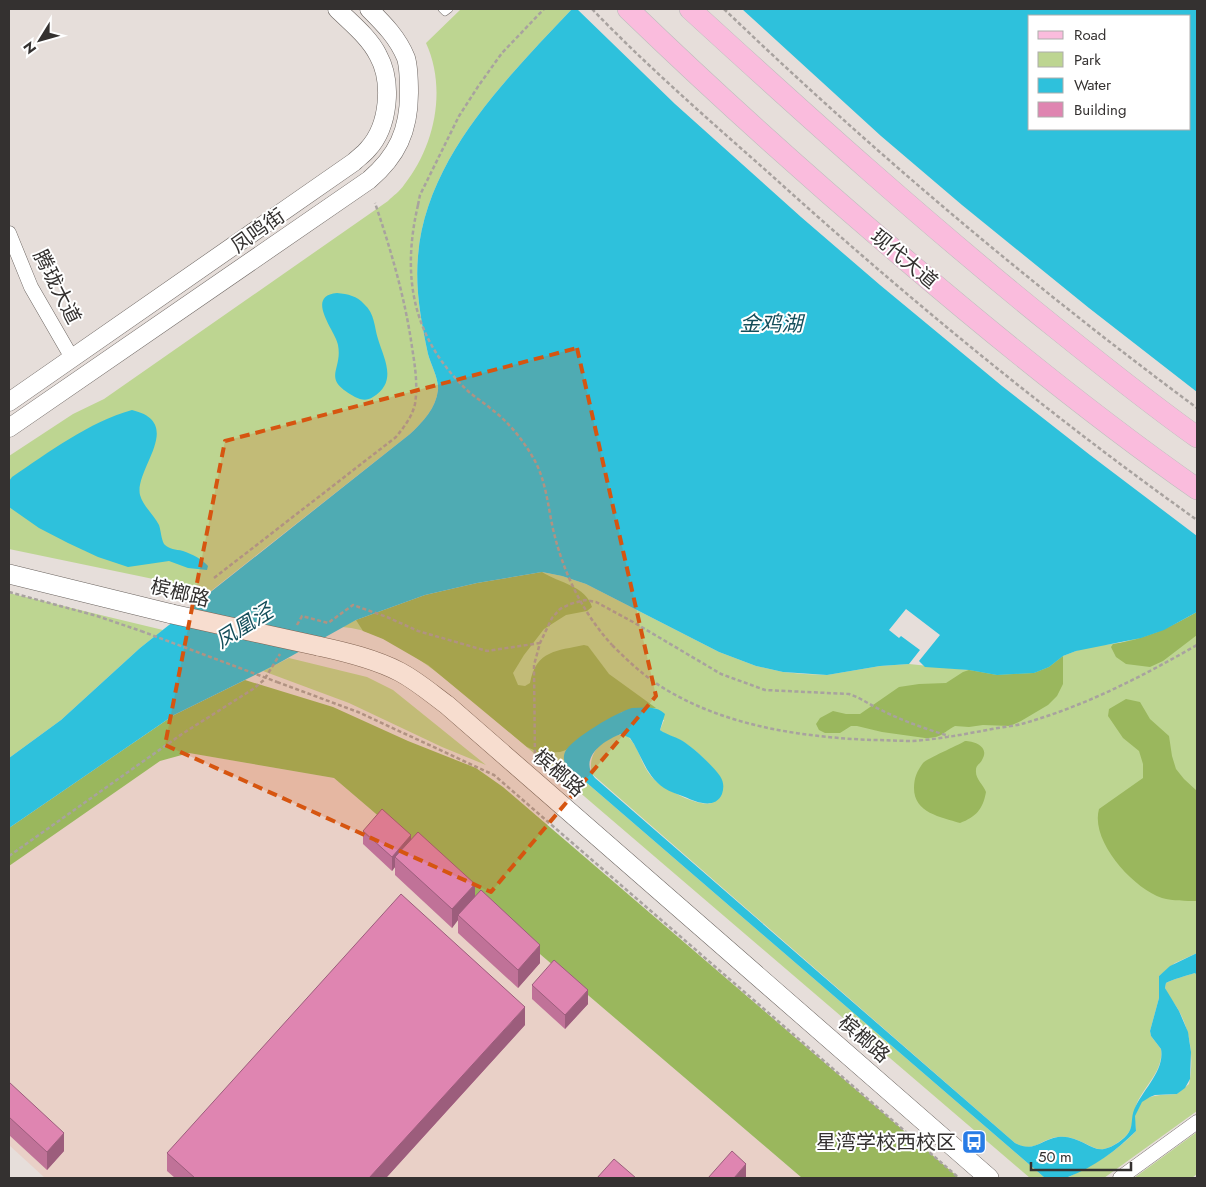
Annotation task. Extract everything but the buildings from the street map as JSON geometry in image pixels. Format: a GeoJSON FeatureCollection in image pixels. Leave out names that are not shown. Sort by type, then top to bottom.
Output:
{"type":"FeatureCollection","features":[{"type":"Feature","properties":{"kind":"main road","name":"现代大道"},"geometry":{"type":"LineString","coordinates":[[628,9],[764,136],[938,288],[1079,402],[1197,489]]}},
{"type":"Feature","properties":{"kind":"main road"},"geometry":{"type":"LineString","coordinates":[[690,9],[879,181],[959,249],[1105,367],[1197,437]]}},
{"type":"Feature","properties":{"kind":"main road","name":"槟榔路"},"geometry":{"type":"LineString","coordinates":[[9,574],[172,614],[318,646],[378,663],[400,672],[418,683],[447,705],[989,1178]]}},
{"type":"Feature","properties":{"kind":"street","name":"凤鸣街"},"geometry":{"type":"LineString","coordinates":[[9,402],[354,162],[369,149],[379,132],[385,115],[387,90],[385,70],[378,54],[368,40],[337,9]]}},
{"type":"Feature","properties":{"kind":"street","name":"凤鸣街"},"geometry":{"type":"LineString","coordinates":[[9,428],[369,180],[384,167],[396,150],[406,129],[409,109],[409,83],[406,59],[397,41],[387,27],[369,9]]}},
{"type":"Feature","properties":{"kind":"street","name":"腾珑大道"},"geometry":{"type":"LineString","coordinates":[[9,233],[31,287],[72,358]]}},
{"type":"Feature","properties":{"kind":"street"},"geometry":{"type":"LineString","coordinates":[[1120,1178],[1197,1122]]}},
{"type":"Feature","properties":{"kind":"lane"},"geometry":{"type":"LineString","coordinates":[[442,9],[445,12],[449,9]]}},
{"type":"Feature","properties":{"kind":"path"},"geometry":{"type":"LineString","coordinates":[[544,9],[502,53],[459,116],[420,195],[412,237],[410,277],[418,314],[426,337],[433,348],[452,374],[471,393],[506,421],[530,452],[539,470],[547,496],[566,572],[593,622],[612,646],[642,673],[672,692],[694,704],[757,726],[840,739],[911,741],[1024,723],[1089,701],[1133,681],[1197,645]]}},
{"type":"Feature","properties":{"kind":"path"},"geometry":{"type":"LineString","coordinates":[[592,9],[682,97],[865,259],[1036,398],[1197,520]]}},
{"type":"Feature","properties":{"kind":"path"},"geometry":{"type":"LineString","coordinates":[[724,9],[880,153],[984,242],[1125,354],[1197,408]]}},
{"type":"Feature","properties":{"kind":"path"},"geometry":{"type":"LineString","coordinates":[[214,578],[396,436],[406,425],[415,405],[417,377],[409,323],[387,238],[375,203]]}},
{"type":"Feature","properties":{"kind":"path"},"geometry":{"type":"LineString","coordinates":[[9,592],[96,616],[141,631],[358,712],[494,775],[959,1178]]}},
{"type":"Feature","properties":{"kind":"path"},"geometry":{"type":"LineString","coordinates":[[535,782],[534,665],[540,643],[552,618],[560,610],[570,604],[586,600],[596,602],[633,622],[721,674],[765,690],[849,694],[920,727],[950,736]]}},
{"type":"Feature","properties":{"kind":"path"},"geometry":{"type":"LineString","coordinates":[[293,632],[302,616],[328,623],[353,605],[388,617],[418,631],[487,651],[518,648],[540,643]]}},
{"type":"Feature","properties":{"kind":"path"},"geometry":{"type":"LineString","coordinates":[[9,856],[182,734],[253,690],[264,680],[284,648]]}},
{"type":"Feature","properties":{"kind":"highlighted area"},"geometry":{"type":"Polygon","coordinates":[[[577,348],[656,696],[491,892],[165,745],[225,441],[577,348]]]}},
{"type":"Feature","properties":{"kind":"shaded area"},"geometry":{"type":"Polygon","coordinates":[[[132,743],[334,778],[802,1178],[45,1178],[9,1145],[9,828],[132,743]]]}},
{"type":"Feature","properties":{"kind":"green space"},"geometry":{"type":"Polygon","coordinates":[[[461,9],[572,9],[497,91],[453,152],[436,185],[424,220],[417,268],[419,305],[423,329],[428,354],[438,386],[435,403],[424,420],[410,434],[211,591],[9,549],[9,456],[73,414],[104,399],[388,201],[402,187],[415,170],[423,153],[434,117],[436,79],[426,43],[461,9]]]}},
{"type":"Feature","properties":{"kind":"green space"},"geometry":{"type":"Polygon","coordinates":[[[542,572],[586,584],[719,652],[756,666],[804,674],[827,675],[880,666],[909,664],[969,670],[1063,656],[1086,647],[1120,643],[1164,630],[1197,612],[1197,953],[1175,963],[1159,976],[1159,998],[1150,1031],[1151,1036],[1161,1049],[1160,1064],[1140,1096],[1132,1125],[1127,1135],[1114,1145],[1104,1149],[1095,1148],[1078,1140],[1065,1137],[1052,1138],[1027,1147],[1015,1143],[592,774],[592,759],[599,746],[611,737],[626,735],[636,747],[648,772],[660,784],[685,798],[701,803],[712,803],[720,777],[693,748],[660,730],[664,720],[622,712],[613,717],[565,764],[1045,1178],[1030,1178],[450,683],[398,646],[361,630],[342,627],[356,620],[542,572]]]}},
{"type":"Feature","properties":{"kind":"green space"},"geometry":{"type":"Polygon","coordinates":[[[542,572],[584,594],[592,607],[587,611],[566,615],[544,629],[513,673],[518,685],[525,686],[530,683],[537,664],[549,654],[584,645],[588,646],[609,674],[656,708],[622,712],[591,730],[566,750],[560,752],[540,753],[527,747],[428,665],[383,639],[363,631],[356,620],[425,595],[477,583],[542,572]]]}},
{"type":"Feature","properties":{"kind":"green space"},"geometry":{"type":"Polygon","coordinates":[[[9,593],[163,630],[140,648],[61,720],[9,758],[9,593]]]}},
{"type":"Feature","properties":{"kind":"green space"},"geometry":{"type":"Polygon","coordinates":[[[1197,612],[1197,635],[1163,661],[1150,667],[1126,664],[1116,657],[1111,647],[1113,644],[1156,632],[1197,612]]]}},
{"type":"Feature","properties":{"kind":"green space"},"geometry":{"type":"Polygon","coordinates":[[[1063,656],[1063,684],[1057,696],[1048,705],[1010,726],[955,726],[939,736],[925,738],[882,732],[857,726],[851,726],[840,733],[825,733],[819,730],[816,724],[820,718],[833,711],[846,714],[860,714],[899,687],[946,683],[969,670],[997,675],[1034,673],[1049,667],[1063,656]]]}},
{"type":"Feature","properties":{"kind":"green space"},"geometry":{"type":"Polygon","coordinates":[[[289,658],[367,677],[393,690],[486,765],[442,747],[349,703],[263,671],[289,658]]]}},
{"type":"Feature","properties":{"kind":"green space"},"geometry":{"type":"Polygon","coordinates":[[[245,680],[333,707],[408,741],[476,768],[503,787],[959,1178],[802,1178],[334,778],[189,753],[160,761],[9,866],[9,828],[174,715],[245,680]]]}},
{"type":"Feature","properties":{"kind":"green space"},"geometry":{"type":"Polygon","coordinates":[[[1126,699],[1140,702],[1150,719],[1169,736],[1176,769],[1197,791],[1197,901],[1166,899],[1151,893],[1127,874],[1116,862],[1107,849],[1101,835],[1098,822],[1099,809],[1143,778],[1143,764],[1139,751],[1123,738],[1108,716],[1109,709],[1126,699]]]}},
{"type":"Feature","properties":{"kind":"green space"},"geometry":{"type":"Polygon","coordinates":[[[965,741],[973,742],[983,748],[984,755],[977,767],[976,773],[986,792],[978,812],[960,823],[937,816],[924,808],[915,796],[914,784],[916,775],[923,763],[965,741]]]}},
{"type":"Feature","properties":{"kind":"green space"},"geometry":{"type":"Polygon","coordinates":[[[1195,973],[1197,976],[1197,1111],[1104,1178],[1067,1178],[1095,1163],[1136,1131],[1135,1115],[1141,1102],[1157,1095],[1177,1094],[1189,1084],[1191,1056],[1189,1037],[1183,1019],[1165,988],[1168,982],[1195,973]]]}},
{"type":"Feature","properties":{"kind":"green space"},"geometry":{"type":"Polygon","coordinates":[[[1197,1132],[1197,1174],[1192,1178],[1134,1178],[1197,1132]]]}},
{"type":"Feature","properties":{"kind":"water","name":"金鸡湖"},"geometry":{"type":"Polygon","coordinates":[[[572,9],[1197,9],[1197,612],[1164,630],[1141,638],[1076,651],[1063,656],[1049,667],[1034,673],[997,675],[969,670],[925,667],[919,661],[940,635],[906,609],[889,630],[920,650],[909,664],[880,666],[827,675],[783,672],[756,666],[719,652],[586,584],[562,576],[542,572],[477,583],[425,595],[356,620],[277,664],[174,715],[9,828],[9,758],[61,720],[140,648],[410,434],[428,414],[435,403],[438,386],[428,354],[418,293],[417,268],[424,220],[436,185],[453,152],[497,91],[572,9]]]}},
{"type":"Feature","properties":{"kind":"water"},"geometry":{"type":"Polygon","coordinates":[[[337,293],[355,297],[361,301],[368,308],[374,320],[386,362],[387,377],[381,391],[368,399],[355,397],[338,385],[336,379],[335,374],[339,354],[338,345],[322,307],[323,301],[327,296],[337,293]]]}},
{"type":"Feature","properties":{"kind":"water"},"geometry":{"type":"Polygon","coordinates":[[[132,410],[148,416],[155,425],[157,436],[140,484],[141,499],[159,525],[164,544],[197,557],[208,566],[207,570],[188,568],[169,561],[128,567],[98,557],[68,543],[39,528],[9,507],[9,481],[12,477],[85,430],[116,415],[132,410]]]}},
{"type":"Feature","properties":{"kind":"water"},"geometry":{"type":"Polygon","coordinates":[[[632,708],[654,708],[665,714],[660,730],[686,743],[717,772],[723,785],[722,794],[715,802],[705,803],[694,801],[666,789],[652,777],[630,738],[621,734],[601,745],[591,757],[591,771],[595,778],[1015,1143],[1027,1147],[1058,1137],[1065,1137],[1078,1140],[1095,1148],[1104,1149],[1118,1143],[1127,1135],[1132,1124],[1134,1110],[1160,1065],[1161,1049],[1151,1036],[1150,1031],[1159,998],[1159,976],[1170,966],[1197,953],[1197,976],[1195,973],[1172,980],[1166,983],[1165,988],[1179,1011],[1188,1032],[1191,1052],[1190,1079],[1185,1088],[1177,1094],[1155,1095],[1142,1102],[1135,1116],[1136,1131],[1113,1152],[1096,1163],[1066,1178],[1045,1178],[565,764],[565,752],[576,740],[606,720],[632,708]]]}},
{"type":"Feature","properties":{"kind":"pier"},"geometry":{"type":"Polygon","coordinates":[[[577,9],[742,9],[881,136],[962,205],[1089,308],[1197,392],[1197,536],[1002,386],[880,285],[675,104],[577,9]]]}},
{"type":"Feature","properties":{"kind":"place","name":"星湾学校西校区"},"geometry":{"type":"Point","coordinates":[974,1142]}},
{"type":"Feature","properties":{"kind":"water label","name":"凤凰泾"},"geometry":{"type":"Point","coordinates":[244,626]}}]}
